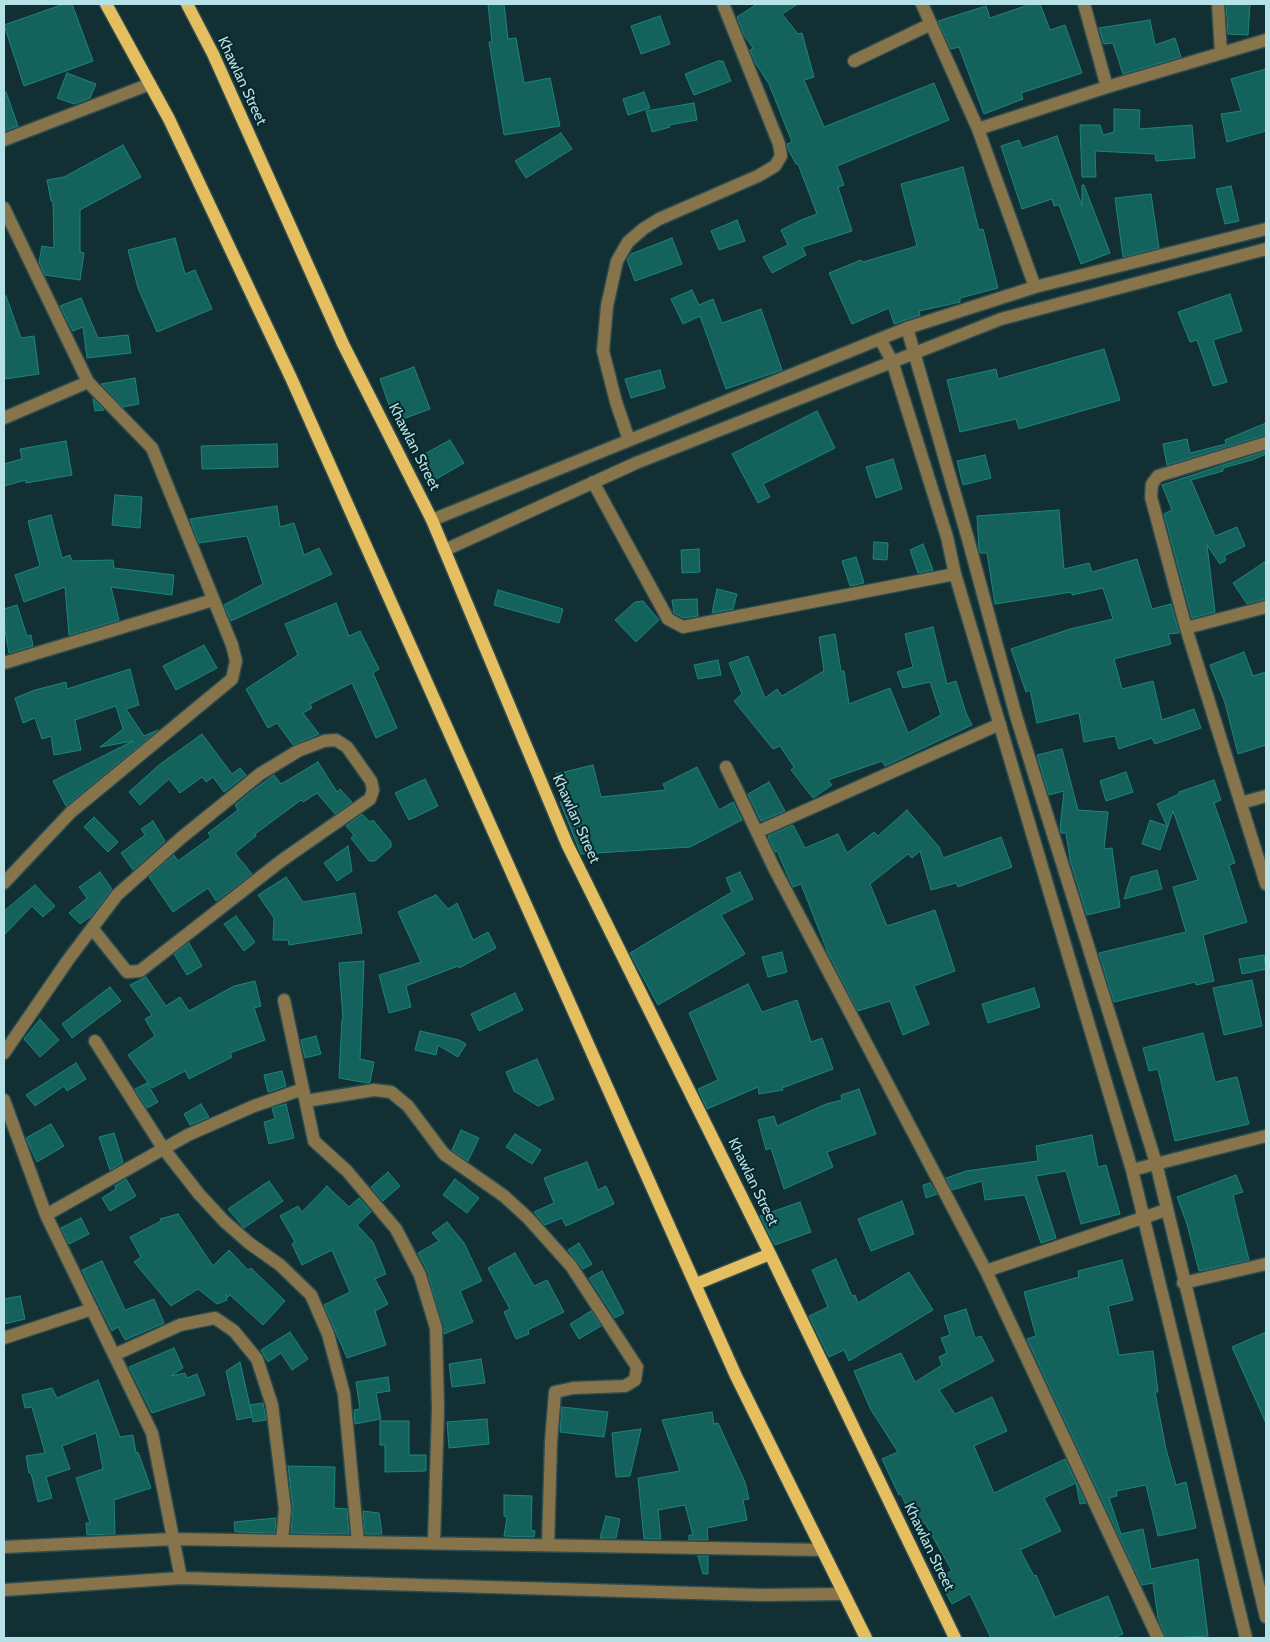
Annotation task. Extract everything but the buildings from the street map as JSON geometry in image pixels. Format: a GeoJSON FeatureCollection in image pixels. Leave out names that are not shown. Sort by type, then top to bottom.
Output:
{"type":"FeatureCollection","features":[{"type":"Feature","properties":{"kind":"main road"},"geometry":{"type":"LineString","coordinates":[[106,4],[169,119],[296,389],[736,1376],[866,1638]]}},
{"type":"Feature","properties":{"kind":"main road","name":"Khawlan Street"},"geometry":{"type":"LineString","coordinates":[[187,4],[213,54],[343,344],[432,520],[568,844],[770,1254],[955,1638]]}},
{"type":"Feature","properties":{"kind":"main road"},"geometry":{"type":"LineString","coordinates":[[696,1284],[770,1254]]}},
{"type":"Feature","properties":{"kind":"street"},"geometry":{"type":"LineString","coordinates":[[629,440],[616,402],[603,351],[607,306],[617,261],[628,242],[643,229],[758,176],[776,166],[781,156],[779,144],[724,4]]}},
{"type":"Feature","properties":{"kind":"street"},"geometry":{"type":"LineString","coordinates":[[922,4],[978,129],[1035,286]]}},
{"type":"Feature","properties":{"kind":"street"},"geometry":{"type":"LineString","coordinates":[[1084,4],[1107,87]]}},
{"type":"Feature","properties":{"kind":"street"},"geometry":{"type":"LineString","coordinates":[[1218,4],[1221,53]]}},
{"type":"Feature","properties":{"kind":"street"},"geometry":{"type":"LineString","coordinates":[[854,61],[931,24]]}},
{"type":"Feature","properties":{"kind":"street"},"geometry":{"type":"LineString","coordinates":[[978,129],[1107,87],[1266,40]]}},
{"type":"Feature","properties":{"kind":"street"},"geometry":{"type":"LineString","coordinates":[[4,140],[150,84]]}},
{"type":"Feature","properties":{"kind":"street"},"geometry":{"type":"LineString","coordinates":[[4,208],[88,382],[152,448],[214,600],[236,661],[232,679],[71,812],[9,871],[4,883]]}},
{"type":"Feature","properties":{"kind":"street"},"geometry":{"type":"LineString","coordinates":[[432,520],[907,328],[1035,286],[1266,229]]}},
{"type":"Feature","properties":{"kind":"street"},"geometry":{"type":"LineString","coordinates":[[445,550],[645,459],[915,351],[1001,319],[1266,249]]}},
{"type":"Feature","properties":{"kind":"street"},"geometry":{"type":"LineString","coordinates":[[907,328],[968,539],[1016,716],[1156,1163],[1183,1283],[1266,1617]]}},
{"type":"Feature","properties":{"kind":"street"},"geometry":{"type":"LineString","coordinates":[[880,339],[892,361],[947,537],[955,574],[1145,1216],[1246,1638]]}},
{"type":"Feature","properties":{"kind":"street"},"geometry":{"type":"LineString","coordinates":[[4,418],[88,382]]}},
{"type":"Feature","properties":{"kind":"street"},"geometry":{"type":"LineString","coordinates":[[1266,443],[1158,476],[1152,484],[1151,497],[1186,628],[1266,884]]}},
{"type":"Feature","properties":{"kind":"street"},"geometry":{"type":"LineString","coordinates":[[593,482],[668,619],[683,627],[955,574]]}},
{"type":"Feature","properties":{"kind":"street"},"geometry":{"type":"LineString","coordinates":[[4,663],[214,600]]}},
{"type":"Feature","properties":{"kind":"street"},"geometry":{"type":"LineString","coordinates":[[1186,628],[1266,607]]}},
{"type":"Feature","properties":{"kind":"street"},"geometry":{"type":"LineString","coordinates":[[757,832],[1000,724]]}},
{"type":"Feature","properties":{"kind":"street"},"geometry":{"type":"LineString","coordinates":[[4,1053],[92,928],[117,895],[181,838],[260,774],[298,751],[324,740],[336,740],[347,747],[371,781],[374,790],[370,799],[274,867],[140,971],[127,972],[92,928]]}},
{"type":"Feature","properties":{"kind":"street"},"geometry":{"type":"LineString","coordinates":[[726,767],[757,832],[986,1271],[1158,1638]]}},
{"type":"Feature","properties":{"kind":"street"},"geometry":{"type":"LineString","coordinates":[[1240,803],[1266,796]]}},
{"type":"Feature","properties":{"kind":"street"},"geometry":{"type":"LineString","coordinates":[[284,1000],[314,1141],[346,1171],[396,1229],[420,1275],[436,1328],[438,1408],[434,1543]]}},
{"type":"Feature","properties":{"kind":"street"},"geometry":{"type":"LineString","coordinates":[[95,1041],[163,1148],[224,1221],[249,1243],[280,1265],[311,1295],[328,1334],[344,1394],[358,1542]]}},
{"type":"Feature","properties":{"kind":"street"},"geometry":{"type":"LineString","coordinates":[[46,1215],[163,1148],[254,1106],[304,1095],[374,1090],[391,1092],[408,1106],[444,1154],[504,1196],[540,1231],[571,1266],[637,1367],[634,1380],[625,1386],[574,1388],[555,1392],[551,1442],[548,1545]]}},
{"type":"Feature","properties":{"kind":"street"},"geometry":{"type":"LineString","coordinates":[[4,1100],[46,1215],[152,1433],[181,1578]]}},
{"type":"Feature","properties":{"kind":"street"},"geometry":{"type":"LineString","coordinates":[[1132,1170],[1266,1136]]}},
{"type":"Feature","properties":{"kind":"street"},"geometry":{"type":"LineString","coordinates":[[986,1271],[1166,1210]]}},
{"type":"Feature","properties":{"kind":"street"},"geometry":{"type":"LineString","coordinates":[[1183,1283],[1266,1264]]}},
{"type":"Feature","properties":{"kind":"street"},"geometry":{"type":"LineString","coordinates":[[4,1338],[92,1309]]}},
{"type":"Feature","properties":{"kind":"street"},"geometry":{"type":"LineString","coordinates":[[114,1355],[180,1325],[215,1318],[234,1331],[258,1359],[272,1405],[285,1509],[282,1541]]}},
{"type":"Feature","properties":{"kind":"street"},"geometry":{"type":"LineString","coordinates":[[4,1547],[174,1539],[822,1550]]}},
{"type":"Feature","properties":{"kind":"street"},"geometry":{"type":"LineString","coordinates":[[4,1590],[181,1578],[761,1595],[843,1594]]}}]}
